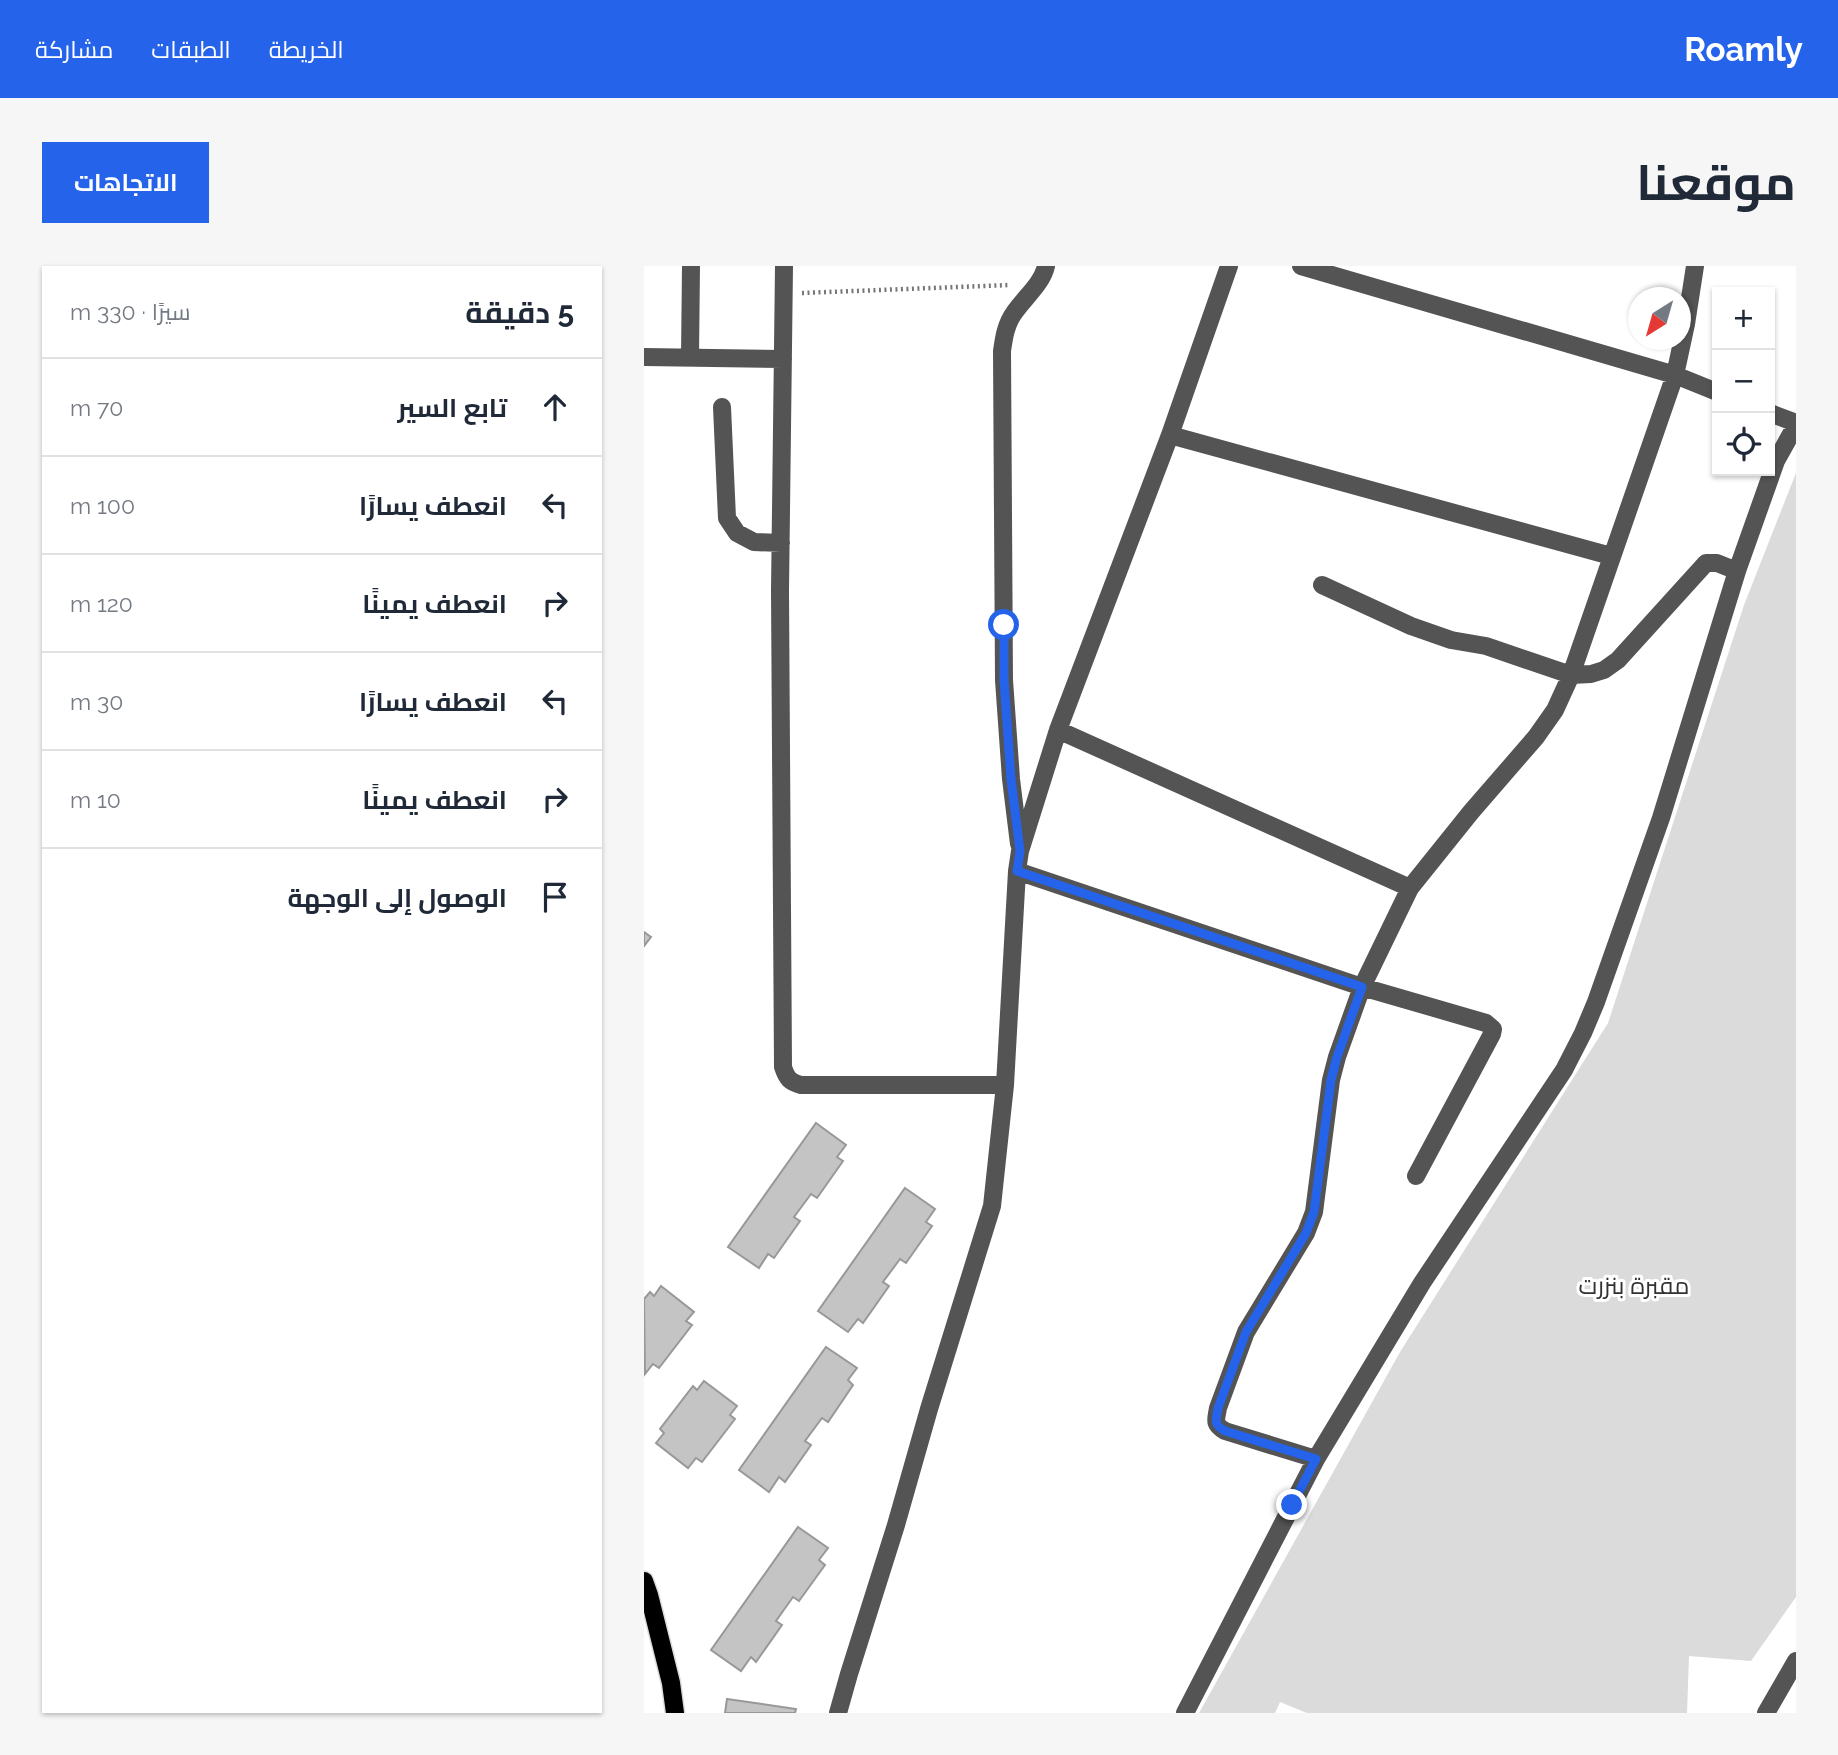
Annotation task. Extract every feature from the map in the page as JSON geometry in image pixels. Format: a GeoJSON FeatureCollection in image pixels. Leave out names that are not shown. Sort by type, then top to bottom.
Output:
{"type":"FeatureCollection","features":[{"type":"Feature","properties":{"kind":"main road"},"geometry":{"type":"LineString","coordinates":[[644,1581],[671,1683],[675,1713]]}},
{"type":"Feature","properties":{"kind":"street"},"geometry":{"type":"LineString","coordinates":[[690,358],[691,266]]}},
{"type":"Feature","properties":{"kind":"street"},"geometry":{"type":"LineString","coordinates":[[784,266],[781,543],[783,1068],[791,1083],[802,1085],[1005,1085]]}},
{"type":"Feature","properties":{"kind":"street"},"geometry":{"type":"LineString","coordinates":[[1020,851],[1011,779],[1004,680],[1002,351],[1005,331],[1013,314],[1037,284],[1046,266]]}},
{"type":"Feature","properties":{"kind":"street"},"geometry":{"type":"LineString","coordinates":[[838,1713],[992,1206],[1005,1085],[1020,851],[1058,730],[1170,435],[1229,266]]}},
{"type":"Feature","properties":{"kind":"street"},"geometry":{"type":"LineString","coordinates":[[1301,266],[1675,375],[1712,390]]}},
{"type":"Feature","properties":{"kind":"street"},"geometry":{"type":"LineString","coordinates":[[1316,1459],[1225,1431],[1218,1427],[1216,1421],[1218,1408],[1246,1332],[1306,1233],[1314,1212],[1331,1080],[1362,987],[1410,888],[1536,737],[1555,710],[1571,675],[1675,375],[1695,266]]}},
{"type":"Feature","properties":{"kind":"street"},"geometry":{"type":"LineString","coordinates":[[644,357],[783,359]]}},
{"type":"Feature","properties":{"kind":"street"},"geometry":{"type":"LineString","coordinates":[[722,407],[726,518],[737,533],[754,542],[781,543]]}},
{"type":"Feature","properties":{"kind":"street"},"geometry":{"type":"LineString","coordinates":[[1185,1713],[1316,1459],[1422,1283],[1564,1070],[1583,1033],[1661,818],[1737,571],[1776,461],[1796,424],[1775,415]]}},
{"type":"Feature","properties":{"kind":"street"},"geometry":{"type":"LineString","coordinates":[[1170,435],[1611,555]]}},
{"type":"Feature","properties":{"kind":"street"},"geometry":{"type":"LineString","coordinates":[[1322,585],[1411,626],[1451,640],[1486,646],[1571,675],[1604,670],[1618,660],[1706,563],[1710,561],[1737,571]]}},
{"type":"Feature","properties":{"kind":"street"},"geometry":{"type":"LineString","coordinates":[[1058,730],[1410,888]]}},
{"type":"Feature","properties":{"kind":"street"},"geometry":{"type":"LineString","coordinates":[[1017,871],[1362,987],[1486,1023],[1493,1029],[1492,1034],[1416,1176]]}},
{"type":"Feature","properties":{"kind":"street"},"geometry":{"type":"LineString","coordinates":[[1766,1713],[1796,1661]]}},
{"type":"Feature","properties":{"kind":"path"},"geometry":{"type":"LineString","coordinates":[[784,294],[1037,284]]}},
{"type":"Feature","properties":{"kind":"green space","name":"مقبرة بنزرت"},"geometry":{"type":"Polygon","coordinates":[[[1796,473],[1796,1597],[1751,1661],[1689,1656],[1687,1713],[1307,1713],[1280,1702],[1275,1713],[1199,1713],[1400,1352],[1608,1023],[1744,605],[1796,473]]]}},
{"type":"Feature","properties":{"kind":"building"},"geometry":{"type":"Polygon","coordinates":[[[644,932],[651,937],[644,946],[644,932]]]}},
{"type":"Feature","properties":{"kind":"building"},"geometry":{"type":"Polygon","coordinates":[[[816,1123],[846,1145],[837,1157],[843,1161],[817,1198],[811,1194],[794,1217],[800,1221],[774,1258],[768,1254],[759,1268],[728,1247],[816,1123]]]}},
{"type":"Feature","properties":{"kind":"building"},"geometry":{"type":"Polygon","coordinates":[[[905,1188],[935,1209],[926,1222],[932,1226],[906,1263],[900,1259],[883,1282],[889,1286],[863,1323],[858,1319],[848,1332],[818,1311],[905,1188]]]}},
{"type":"Feature","properties":{"kind":"building"},"geometry":{"type":"Polygon","coordinates":[[[661,1286],[694,1312],[686,1321],[692,1325],[659,1368],[653,1364],[645,1374],[644,1299],[650,1292],[654,1296],[661,1286]]]}},
{"type":"Feature","properties":{"kind":"building"},"geometry":{"type":"Polygon","coordinates":[[[826,1347],[857,1368],[848,1380],[853,1385],[828,1422],[822,1418],[805,1441],[811,1445],[785,1482],[779,1477],[769,1492],[739,1470],[826,1347]]]}},
{"type":"Feature","properties":{"kind":"building"},"geometry":{"type":"Polygon","coordinates":[[[704,1381],[737,1406],[730,1415],[735,1419],[702,1462],[696,1458],[688,1468],[656,1443],[664,1433],[660,1429],[693,1386],[697,1390],[704,1381]]]}},
{"type":"Feature","properties":{"kind":"building"},"geometry":{"type":"Polygon","coordinates":[[[798,1527],[828,1548],[819,1560],[825,1565],[799,1601],[793,1597],[776,1621],[782,1625],[756,1662],[751,1657],[741,1671],[711,1650],[798,1527]]]}},
{"type":"Feature","properties":{"kind":"building"},"geometry":{"type":"Polygon","coordinates":[[[727,1699],[796,1709],[795,1713],[725,1713],[727,1699]]]}},
{"type":"Feature","properties":{"kind":"route"},"geometry":{"type":"LineString","coordinates":[[1004,625],[1004,680],[1011,779],[1020,851],[1017,871],[1362,987],[1331,1080],[1314,1212],[1306,1233],[1246,1332],[1218,1408],[1216,1421],[1218,1427],[1225,1431],[1316,1459],[1292,1505]]}}]}
